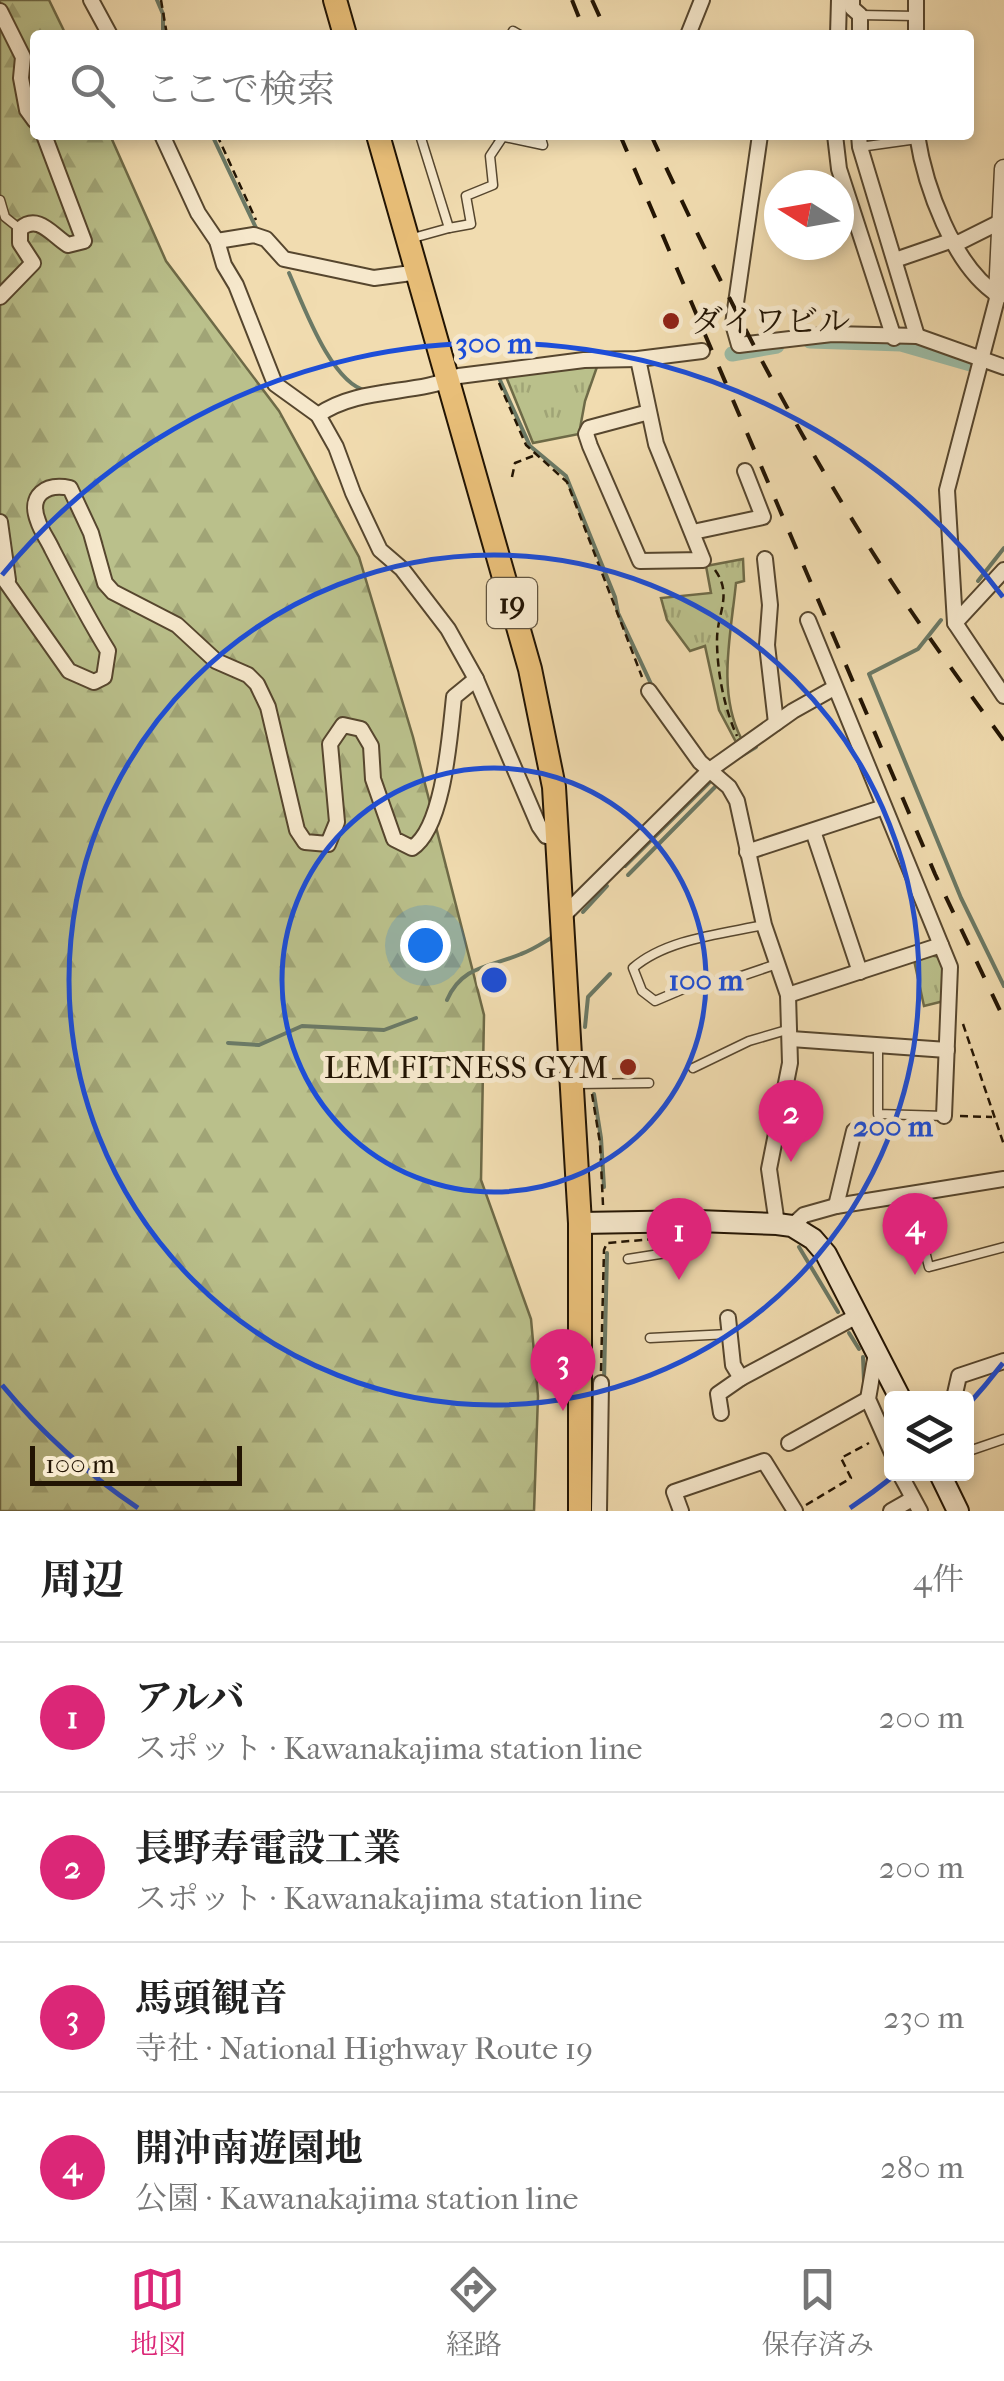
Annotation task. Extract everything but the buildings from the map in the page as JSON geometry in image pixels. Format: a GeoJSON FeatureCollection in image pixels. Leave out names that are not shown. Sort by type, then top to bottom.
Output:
{"type":"FeatureCollection","features":[{"type":"Feature","properties":{"kind":"highway"},"geometry":{"type":"LineString","coordinates":[[335,0],[344,30]]}},
{"type":"Feature","properties":{"kind":"highway","name":"19"},"geometry":{"type":"LineString","coordinates":[[379,140],[530,669],[554,787],[582,1086],[580,1511]]}},
{"type":"Feature","properties":{"kind":"main road"},"geometry":{"type":"LineString","coordinates":[[580,1223],[698,1221],[784,1225],[813,1240],[826,1254],[896,1391]]}},
{"type":"Feature","properties":{"kind":"main road"},"geometry":{"type":"LineString","coordinates":[[943,1481],[958,1511]]}},
{"type":"Feature","properties":{"kind":"street"},"geometry":{"type":"LineString","coordinates":[[92,0],[107,30]]}},
{"type":"Feature","properties":{"kind":"street"},"geometry":{"type":"LineString","coordinates":[[690,30],[702,0]]}},
{"type":"Feature","properties":{"kind":"street"},"geometry":{"type":"LineString","coordinates":[[838,30],[839,0]]}},
{"type":"Feature","properties":{"kind":"street"},"geometry":{"type":"LineString","coordinates":[[852,0],[852,8],[860,15],[860,30]]}},
{"type":"Feature","properties":{"kind":"street"},"geometry":{"type":"LineString","coordinates":[[0,11],[23,57],[21,78],[30,113]]}},
{"type":"Feature","properties":{"kind":"street"},"geometry":{"type":"LineString","coordinates":[[0,297],[34,263],[20,242],[20,229],[27,223],[38,222],[68,245],[84,241],[46,140]]}},
{"type":"Feature","properties":{"kind":"street"},"geometry":{"type":"LineString","coordinates":[[164,140],[198,214],[218,241],[275,384],[318,415],[336,447],[380,550],[430,604],[476,679],[539,826],[546,836],[560,837]]}},
{"type":"Feature","properties":{"kind":"street"},"geometry":{"type":"LineString","coordinates":[[759,140],[733,324],[739,344],[832,334],[918,336],[1004,367]]}},
{"type":"Feature","properties":{"kind":"street"},"geometry":{"type":"LineString","coordinates":[[836,140],[839,169],[894,338]]}},
{"type":"Feature","properties":{"kind":"street"},"geometry":{"type":"LineString","coordinates":[[918,140],[942,222],[980,284],[1000,283]]}},
{"type":"Feature","properties":{"kind":"street"},"geometry":{"type":"LineString","coordinates":[[859,141],[918,336]]}},
{"type":"Feature","properties":{"kind":"street"},"geometry":{"type":"LineString","coordinates":[[1004,169],[1000,283],[947,490],[955,623],[1004,696]]}},
{"type":"Feature","properties":{"kind":"street"},"geometry":{"type":"LineString","coordinates":[[895,260],[954,242],[1002,221]]}},
{"type":"Feature","properties":{"kind":"street"},"geometry":{"type":"LineString","coordinates":[[218,241],[254,234],[266,239],[284,259],[374,278],[419,272]]}},
{"type":"Feature","properties":{"kind":"street"},"geometry":{"type":"LineString","coordinates":[[318,415],[359,396],[442,384],[459,376],[584,360],[702,351]]}},
{"type":"Feature","properties":{"kind":"street"},"geometry":{"type":"LineString","coordinates":[[638,358],[664,470],[704,560],[640,561],[590,446],[586,434],[589,428],[649,412]]}},
{"type":"Feature","properties":{"kind":"street"},"geometry":{"type":"LineString","coordinates":[[693,532],[763,517],[745,471]]}},
{"type":"Feature","properties":{"kind":"street"},"geometry":{"type":"LineString","coordinates":[[0,573],[69,671],[94,682],[104,676],[108,651],[68,584],[36,519],[36,502],[44,489],[54,484],[70,488],[91,533],[105,583],[114,592],[177,625],[216,661],[248,675],[257,684],[268,706],[297,830],[305,842],[328,844],[336,822],[330,744],[343,725],[360,729],[370,746],[373,778],[394,839],[412,848],[421,842],[436,805],[454,697],[476,679]]}},
{"type":"Feature","properties":{"kind":"street"},"geometry":{"type":"LineString","coordinates":[[0,522],[9,586]]}},
{"type":"Feature","properties":{"kind":"street"},"geometry":{"type":"LineString","coordinates":[[765,559],[770,605],[767,645],[776,722]]}},
{"type":"Feature","properties":{"kind":"street"},"geometry":{"type":"LineString","coordinates":[[955,623],[1004,570]]}},
{"type":"Feature","properties":{"kind":"street"},"geometry":{"type":"LineString","coordinates":[[808,620],[950,967],[948,1116]]}},
{"type":"Feature","properties":{"kind":"street"},"geometry":{"type":"LineString","coordinates":[[564,915],[742,746],[834,688]]}},
{"type":"Feature","properties":{"kind":"street"},"geometry":{"type":"LineString","coordinates":[[649,691],[700,762],[715,773],[736,800],[764,924],[788,995],[790,1063],[769,1169],[784,1225],[836,1206],[1004,1178]]}},
{"type":"Feature","properties":{"kind":"street"},"geometry":{"type":"LineString","coordinates":[[747,852],[884,807]]}},
{"type":"Feature","properties":{"kind":"street"},"geometry":{"type":"LineString","coordinates":[[812,831],[860,972]]}},
{"type":"Feature","properties":{"kind":"street"},"geometry":{"type":"LineString","coordinates":[[788,995],[941,945]]}},
{"type":"Feature","properties":{"kind":"street"},"geometry":{"type":"LineString","coordinates":[[790,1034],[946,1050]]}},
{"type":"Feature","properties":{"kind":"street"},"geometry":{"type":"LineString","coordinates":[[836,1206],[854,1131]]}},
{"type":"Feature","properties":{"kind":"street"},"geometry":{"type":"LineString","coordinates":[[721,1414],[718,1394],[857,1316]]}},
{"type":"Feature","properties":{"kind":"street"},"geometry":{"type":"LineString","coordinates":[[729,1326],[733,1365],[741,1378]]}},
{"type":"Feature","properties":{"kind":"street"},"geometry":{"type":"LineString","coordinates":[[876,1352],[868,1399],[884,1436]]}},
{"type":"Feature","properties":{"kind":"street"},"geometry":{"type":"LineString","coordinates":[[955,1391],[958,1376],[1004,1360]]}},
{"type":"Feature","properties":{"kind":"street"},"geometry":{"type":"LineString","coordinates":[[599,1511],[601,1383]]}},
{"type":"Feature","properties":{"kind":"street"},"geometry":{"type":"LineString","coordinates":[[788,1442],[800,1427],[868,1399]]}},
{"type":"Feature","properties":{"kind":"street"},"geometry":{"type":"LineString","coordinates":[[682,1511],[674,1492],[764,1460],[796,1511]]}},
{"type":"Feature","properties":{"kind":"street"},"geometry":{"type":"LineString","coordinates":[[891,1511],[916,1505],[904,1481]]}},
{"type":"Feature","properties":{"kind":"lane"},"geometry":{"type":"LineString","coordinates":[[860,15],[916,8]]}},
{"type":"Feature","properties":{"kind":"lane"},"geometry":{"type":"LineString","coordinates":[[422,140],[449,228]]}},
{"type":"Feature","properties":{"kind":"lane"},"geometry":{"type":"LineString","coordinates":[[409,239],[471,224],[466,196],[494,185],[490,156],[499,140]]}},
{"type":"Feature","properties":{"kind":"lane"},"geometry":{"type":"LineString","coordinates":[[520,140],[543,145],[542,140]]}},
{"type":"Feature","properties":{"kind":"lane"},"geometry":{"type":"LineString","coordinates":[[0,200],[2,218],[20,229]]}},
{"type":"Feature","properties":{"kind":"lane"},"geometry":{"type":"LineString","coordinates":[[764,924],[686,942],[643,959],[633,968],[642,990],[655,1002],[702,980],[722,983],[777,964]]}},
{"type":"Feature","properties":{"kind":"lane"},"geometry":{"type":"LineString","coordinates":[[694,1068],[749,1041],[790,1034]]}},
{"type":"Feature","properties":{"kind":"lane"},"geometry":{"type":"LineString","coordinates":[[878,1045],[878,1114],[948,1116]]}},
{"type":"Feature","properties":{"kind":"lane"},"geometry":{"type":"LineString","coordinates":[[582,1086],[649,1082]]}},
{"type":"Feature","properties":{"kind":"lane"},"geometry":{"type":"LineString","coordinates":[[911,1196],[928,1267],[1004,1247]]}},
{"type":"Feature","properties":{"kind":"lane"},"geometry":{"type":"LineString","coordinates":[[628,1259],[698,1248],[698,1221]]}},
{"type":"Feature","properties":{"kind":"lane"},"geometry":{"type":"LineString","coordinates":[[650,1338],[729,1326]]}},
{"type":"Feature","properties":{"kind":"lane"},"geometry":{"type":"LineString","coordinates":[[974,1449],[1004,1440]]}},
{"type":"Feature","properties":{"kind":"path"},"geometry":{"type":"LineString","coordinates":[[161,0],[166,30]]}},
{"type":"Feature","properties":{"kind":"path"},"geometry":{"type":"LineString","coordinates":[[219,140],[266,239]]}},
{"type":"Feature","properties":{"kind":"path"},"geometry":{"type":"LineString","coordinates":[[495,373],[526,445],[567,482],[610,591],[614,612],[649,691]]}},
{"type":"Feature","properties":{"kind":"path"},"geometry":{"type":"LineString","coordinates":[[512,477],[515,463],[534,455]]}},
{"type":"Feature","properties":{"kind":"path"},"geometry":{"type":"LineString","coordinates":[[704,560],[725,588],[717,624],[717,655],[731,722],[742,746]]}},
{"type":"Feature","properties":{"kind":"path"},"geometry":{"type":"LineString","coordinates":[[949,996],[959,1011],[1004,1145]]}},
{"type":"Feature","properties":{"kind":"path"},"geometry":{"type":"LineString","coordinates":[[582,1086],[600,1142],[603,1206]]}},
{"type":"Feature","properties":{"kind":"path"},"geometry":{"type":"LineString","coordinates":[[948,1116],[995,1117]]}},
{"type":"Feature","properties":{"kind":"path"},"geometry":{"type":"LineString","coordinates":[[601,1383],[604,1250],[607,1243],[652,1241],[657,1234]]}},
{"type":"Feature","properties":{"kind":"path"},"geometry":{"type":"LineString","coordinates":[[796,1511],[850,1478],[840,1458],[884,1436]]}},
{"type":"Feature","properties":{"kind":"green space"},"geometry":{"type":"Polygon","coordinates":[[[0,0],[49,0],[64,30],[30,30],[30,140],[112,140],[166,261],[279,411],[359,557],[413,737],[484,1015],[481,1180],[531,1319],[538,1396],[534,1511],[0,1511],[0,0]]]}},
{"type":"Feature","properties":{"kind":"green space"},"geometry":{"type":"Polygon","coordinates":[[[598,364],[579,434],[533,443],[505,374],[598,364]]]}},
{"type":"Feature","properties":{"kind":"green space"},"geometry":{"type":"Polygon","coordinates":[[[743,559],[744,581],[736,583],[728,662],[729,701],[741,738],[736,742],[719,710],[705,646],[690,651],[667,620],[661,598],[711,593],[706,566],[743,559]]]}},
{"type":"Feature","properties":{"kind":"green space"},"geometry":{"type":"Polygon","coordinates":[[[928,955],[941,957],[946,969],[944,1001],[924,1006],[914,960],[928,955]]]}},
{"type":"Feature","properties":{"kind":"waterway"},"geometry":{"type":"LineString","coordinates":[[157,0],[163,14],[163,30]]}},
{"type":"Feature","properties":{"kind":"waterway"},"geometry":{"type":"LineString","coordinates":[[214,140],[257,230]]}},
{"type":"Feature","properties":{"kind":"waterway"},"geometry":{"type":"LineString","coordinates":[[289,273],[330,359],[354,385],[367,391]]}},
{"type":"Feature","properties":{"kind":"waterway"},"geometry":{"type":"LineString","coordinates":[[810,341],[901,344],[974,365]]}},
{"type":"Feature","properties":{"kind":"waterway"},"geometry":{"type":"LineString","coordinates":[[732,354],[777,346]]}},
{"type":"Feature","properties":{"kind":"waterway"},"geometry":{"type":"LineString","coordinates":[[499,378],[530,446],[566,476],[618,613],[652,686]]}},
{"type":"Feature","properties":{"kind":"waterway"},"geometry":{"type":"LineString","coordinates":[[978,581],[1004,548]]}},
{"type":"Feature","properties":{"kind":"waterway"},"geometry":{"type":"LineString","coordinates":[[941,620],[918,649],[869,674],[961,898],[1004,986]]}},
{"type":"Feature","properties":{"kind":"waterway"},"geometry":{"type":"LineString","coordinates":[[741,756],[756,747]]}},
{"type":"Feature","properties":{"kind":"waterway"},"geometry":{"type":"LineString","coordinates":[[625,866],[725,767]]}},
{"type":"Feature","properties":{"kind":"waterway"},"geometry":{"type":"LineString","coordinates":[[628,875],[716,786]]}},
{"type":"Feature","properties":{"kind":"waterway"},"geometry":{"type":"LineString","coordinates":[[583,912],[607,886]]}},
{"type":"Feature","properties":{"kind":"waterway"},"geometry":{"type":"LineString","coordinates":[[447,1000],[469,973],[551,938]]}},
{"type":"Feature","properties":{"kind":"waterway"},"geometry":{"type":"LineString","coordinates":[[585,1027],[588,997],[610,974]]}},
{"type":"Feature","properties":{"kind":"waterway"},"geometry":{"type":"LineString","coordinates":[[228,1043],[259,1045],[302,1026],[384,1030],[416,1018]]}},
{"type":"Feature","properties":{"kind":"waterway"},"geometry":{"type":"LineString","coordinates":[[594,1094],[604,1187]]}},
{"type":"Feature","properties":{"kind":"waterway"},"geometry":{"type":"LineString","coordinates":[[799,1247],[838,1312]]}},
{"type":"Feature","properties":{"kind":"waterway"},"geometry":{"type":"LineString","coordinates":[[604,1382],[607,1253]]}},
{"type":"Feature","properties":{"kind":"waterway"},"geometry":{"type":"LineString","coordinates":[[849,1333],[859,1349]]}},
{"type":"Feature","properties":{"kind":"waterway"},"geometry":{"type":"LineString","coordinates":[[863,1357],[864,1381]]}},
{"type":"Feature","properties":{"kind":"waterway"},"geometry":{"type":"LineString","coordinates":[[607,1401],[607,1446]]}},
{"type":"Feature","properties":{"kind":"railway"},"geometry":{"type":"LineString","coordinates":[[572,0],[584,30]]}},
{"type":"Feature","properties":{"kind":"railway"},"geometry":{"type":"LineString","coordinates":[[592,0],[606,30]]}},
{"type":"Feature","properties":{"kind":"railway"},"geometry":{"type":"LineString","coordinates":[[622,140],[935,874],[1004,1019]]}},
{"type":"Feature","properties":{"kind":"railway"},"geometry":{"type":"LineString","coordinates":[[653,140],[740,318],[838,497],[911,611],[1004,741]]}},
{"type":"Feature","properties":{"kind":"place","name":"ダイワビル"},"geometry":{"type":"Point","coordinates":[671,321]}},
{"type":"Feature","properties":{"kind":"place","name":"LEM FITNESS GYM"},"geometry":{"type":"Point","coordinates":[628,1067]}},
{"type":"Feature","properties":{"kind":"place","name":"長野寿電設工業"},"geometry":{"type":"Point","coordinates":[791,1162]}},
{"type":"Feature","properties":{"kind":"place","name":"開沖南遊園地"},"geometry":{"type":"Point","coordinates":[915,1275]}},
{"type":"Feature","properties":{"kind":"place","name":"アルバ"},"geometry":{"type":"Point","coordinates":[679,1280]}},
{"type":"Feature","properties":{"kind":"place","name":"馬頭観音"},"geometry":{"type":"Point","coordinates":[563,1411]}}]}
